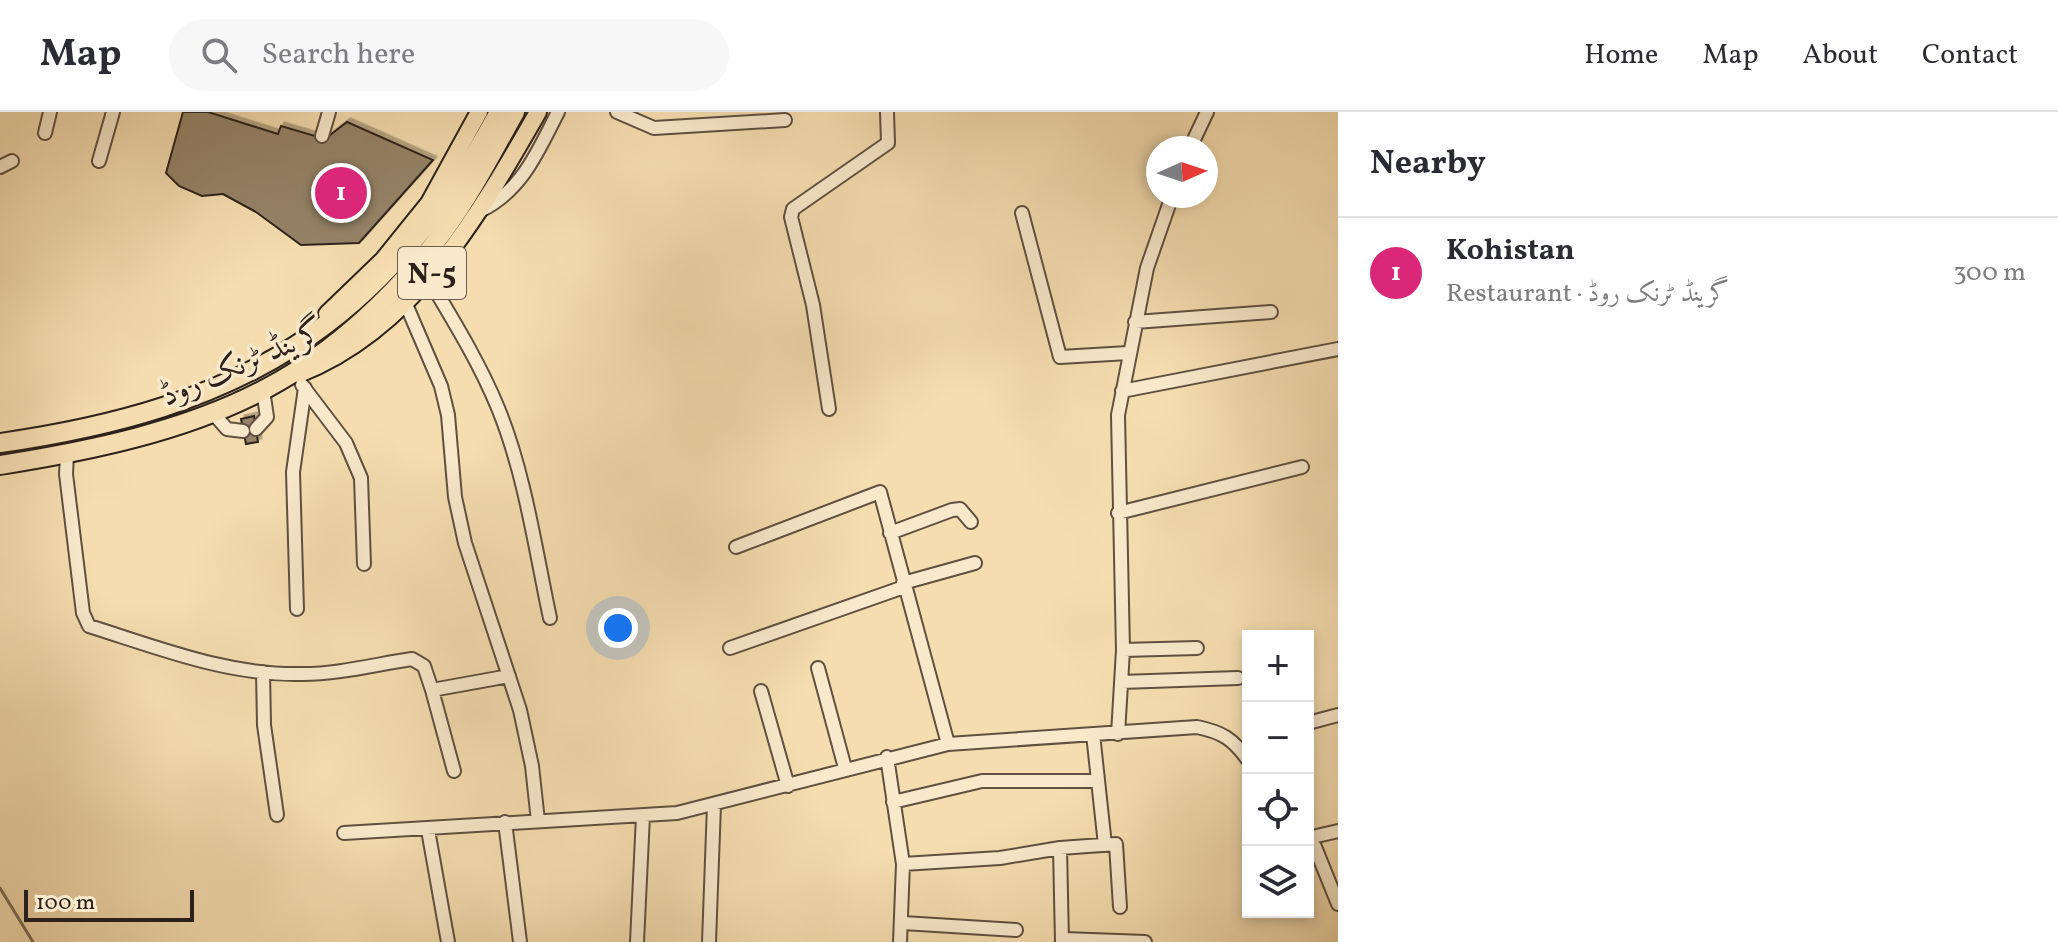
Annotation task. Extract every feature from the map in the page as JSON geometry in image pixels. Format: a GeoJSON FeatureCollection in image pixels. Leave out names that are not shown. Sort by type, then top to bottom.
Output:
{"type":"FeatureCollection","features":[{"type":"Feature","properties":{"kind":"highway"},"geometry":{"type":"LineString","coordinates":[[267,363],[347,310],[390,269],[427,228],[499,112]]}},
{"type":"Feature","properties":{"kind":"highway"},"geometry":{"type":"LineString","coordinates":[[270,387],[348,332],[413,267],[443,233],[515,112]]}},
{"type":"Feature","properties":{"kind":"highway","name":"گرینڈ ٹرنک روڈ"},"geometry":{"type":"LineString","coordinates":[[0,443],[63,434],[221,388],[267,363]]}},
{"type":"Feature","properties":{"kind":"highway","name":"گرینڈ ٹرنک روڈ"},"geometry":{"type":"LineString","coordinates":[[0,465],[67,455],[212,412],[270,387]]}},
{"type":"Feature","properties":{"kind":"highway"},"geometry":{"type":"LineString","coordinates":[[63,434],[67,455]]}},
{"type":"Feature","properties":{"kind":"main road","name":"گرینڈ ٹرنک روڈ"},"geometry":{"type":"LineString","coordinates":[[267,363],[331,311],[405,235],[429,203],[479,112]]}},
{"type":"Feature","properties":{"kind":"main road","name":"گرینڈ ٹرنک روڈ"},"geometry":{"type":"LineString","coordinates":[[270,387],[301,382],[337,359],[405,302],[482,210],[538,112]]}},
{"type":"Feature","properties":{"kind":"street"},"geometry":{"type":"LineString","coordinates":[[45,133],[50,112]]}},
{"type":"Feature","properties":{"kind":"street"},"geometry":{"type":"LineString","coordinates":[[99,161],[113,112]]}},
{"type":"Feature","properties":{"kind":"street"},"geometry":{"type":"LineString","coordinates":[[322,136],[329,112]]}},
{"type":"Feature","properties":{"kind":"street"},"geometry":{"type":"LineString","coordinates":[[482,210],[503,199],[528,172],[558,112]]}},
{"type":"Feature","properties":{"kind":"street"},"geometry":{"type":"LineString","coordinates":[[617,112],[654,128],[785,120]]}},
{"type":"Feature","properties":{"kind":"street"},"geometry":{"type":"LineString","coordinates":[[829,409],[813,305],[791,217],[793,209],[888,143],[887,112]]}},
{"type":"Feature","properties":{"kind":"street"},"geometry":{"type":"LineString","coordinates":[[1196,136],[1207,112]]}},
{"type":"Feature","properties":{"kind":"street"},"geometry":{"type":"LineString","coordinates":[[1118,734],[1123,650],[1118,415],[1147,268],[1168,208]]}},
{"type":"Feature","properties":{"kind":"street"},"geometry":{"type":"LineString","coordinates":[[1022,213],[1060,357],[1128,353]]}},
{"type":"Feature","properties":{"kind":"street"},"geometry":{"type":"LineString","coordinates":[[428,278],[472,353],[498,410],[520,480],[550,618]]}},
{"type":"Feature","properties":{"kind":"street"},"geometry":{"type":"LineString","coordinates":[[405,302],[441,386],[448,415],[455,497],[465,543],[509,676],[532,766],[538,821]]}},
{"type":"Feature","properties":{"kind":"street"},"geometry":{"type":"LineString","coordinates":[[1135,322],[1271,312]]}},
{"type":"Feature","properties":{"kind":"street"},"geometry":{"type":"LineString","coordinates":[[1122,391],[1338,349]]}},
{"type":"Feature","properties":{"kind":"street"},"geometry":{"type":"LineString","coordinates":[[301,382],[346,443],[361,478],[364,564]]}},
{"type":"Feature","properties":{"kind":"street"},"geometry":{"type":"LineString","coordinates":[[297,609],[293,472],[301,382]]}},
{"type":"Feature","properties":{"kind":"street"},"geometry":{"type":"LineString","coordinates":[[212,412],[227,429],[250,430],[267,417],[270,387]]}},
{"type":"Feature","properties":{"kind":"street"},"geometry":{"type":"LineString","coordinates":[[67,455],[66,474],[79,582],[89,626],[221,667],[263,672],[305,674],[412,659],[424,666],[454,771]]}},
{"type":"Feature","properties":{"kind":"street"},"geometry":{"type":"LineString","coordinates":[[1118,513],[1302,467]]}},
{"type":"Feature","properties":{"kind":"street"},"geometry":{"type":"LineString","coordinates":[[736,547],[880,492],[948,744]]}},
{"type":"Feature","properties":{"kind":"street"},"geometry":{"type":"LineString","coordinates":[[890,533],[952,510],[960,509],[971,522]]}},
{"type":"Feature","properties":{"kind":"street"},"geometry":{"type":"LineString","coordinates":[[730,648],[903,585],[975,563]]}},
{"type":"Feature","properties":{"kind":"street"},"geometry":{"type":"LineString","coordinates":[[1123,650],[1197,648]]}},
{"type":"Feature","properties":{"kind":"street"},"geometry":{"type":"LineString","coordinates":[[818,668],[845,768]]}},
{"type":"Feature","properties":{"kind":"street"},"geometry":{"type":"LineString","coordinates":[[263,672],[264,725],[277,815]]}},
{"type":"Feature","properties":{"kind":"street"},"geometry":{"type":"LineString","coordinates":[[432,690],[509,676]]}},
{"type":"Feature","properties":{"kind":"street"},"geometry":{"type":"LineString","coordinates":[[1121,682],[1238,678]]}},
{"type":"Feature","properties":{"kind":"street"},"geometry":{"type":"LineString","coordinates":[[761,691],[788,786]]}},
{"type":"Feature","properties":{"kind":"street"},"geometry":{"type":"LineString","coordinates":[[1314,721],[1338,715]]}},
{"type":"Feature","properties":{"kind":"street"},"geometry":{"type":"LineString","coordinates":[[344,833],[643,816],[714,805],[887,757],[948,744],[1197,727],[1242,741]]}},
{"type":"Feature","properties":{"kind":"street"},"geometry":{"type":"LineString","coordinates":[[1093,734],[1105,845]]}},
{"type":"Feature","properties":{"kind":"street"},"geometry":{"type":"LineString","coordinates":[[887,757],[903,864],[900,942]]}},
{"type":"Feature","properties":{"kind":"street"},"geometry":{"type":"LineString","coordinates":[[893,802],[982,781],[1097,781]]}},
{"type":"Feature","properties":{"kind":"street"},"geometry":{"type":"LineString","coordinates":[[709,942],[714,805]]}},
{"type":"Feature","properties":{"kind":"street"},"geometry":{"type":"LineString","coordinates":[[637,942],[643,816]]}},
{"type":"Feature","properties":{"kind":"street"},"geometry":{"type":"LineString","coordinates":[[505,822],[520,942]]}},
{"type":"Feature","properties":{"kind":"street"},"geometry":{"type":"LineString","coordinates":[[428,830],[448,942]]}},
{"type":"Feature","properties":{"kind":"street"},"geometry":{"type":"LineString","coordinates":[[1314,837],[1338,831]]}},
{"type":"Feature","properties":{"kind":"street"},"geometry":{"type":"LineString","coordinates":[[903,864],[1000,858],[1060,848],[1116,844],[1120,907]]}},
{"type":"Feature","properties":{"kind":"street"},"geometry":{"type":"LineString","coordinates":[[1313,846],[1336,887],[1338,904]]}},
{"type":"Feature","properties":{"kind":"street"},"geometry":{"type":"LineString","coordinates":[[1060,848],[1063,940],[1145,942]]}},
{"type":"Feature","properties":{"kind":"street"},"geometry":{"type":"LineString","coordinates":[[903,923],[1016,930]]}},
{"type":"Feature","properties":{"kind":"building"},"geometry":{"type":"Polygon","coordinates":[[[183,112],[208,112],[278,134],[281,126],[325,139],[347,122],[433,160],[359,243],[301,245],[256,212],[223,194],[202,196],[179,186],[166,173],[183,112]]]}},
{"type":"Feature","properties":{"kind":"building"},"geometry":{"type":"Polygon","coordinates":[[[254,416],[258,442],[246,444],[241,419],[254,416]]]}},
{"type":"Feature","properties":{"kind":"waterway"},"geometry":{"type":"LineString","coordinates":[[0,888],[33,942]]}},
{"type":"Feature","properties":{"kind":"place","name":"Kohistan"},"geometry":{"type":"Point","coordinates":[341,193]}}]}
